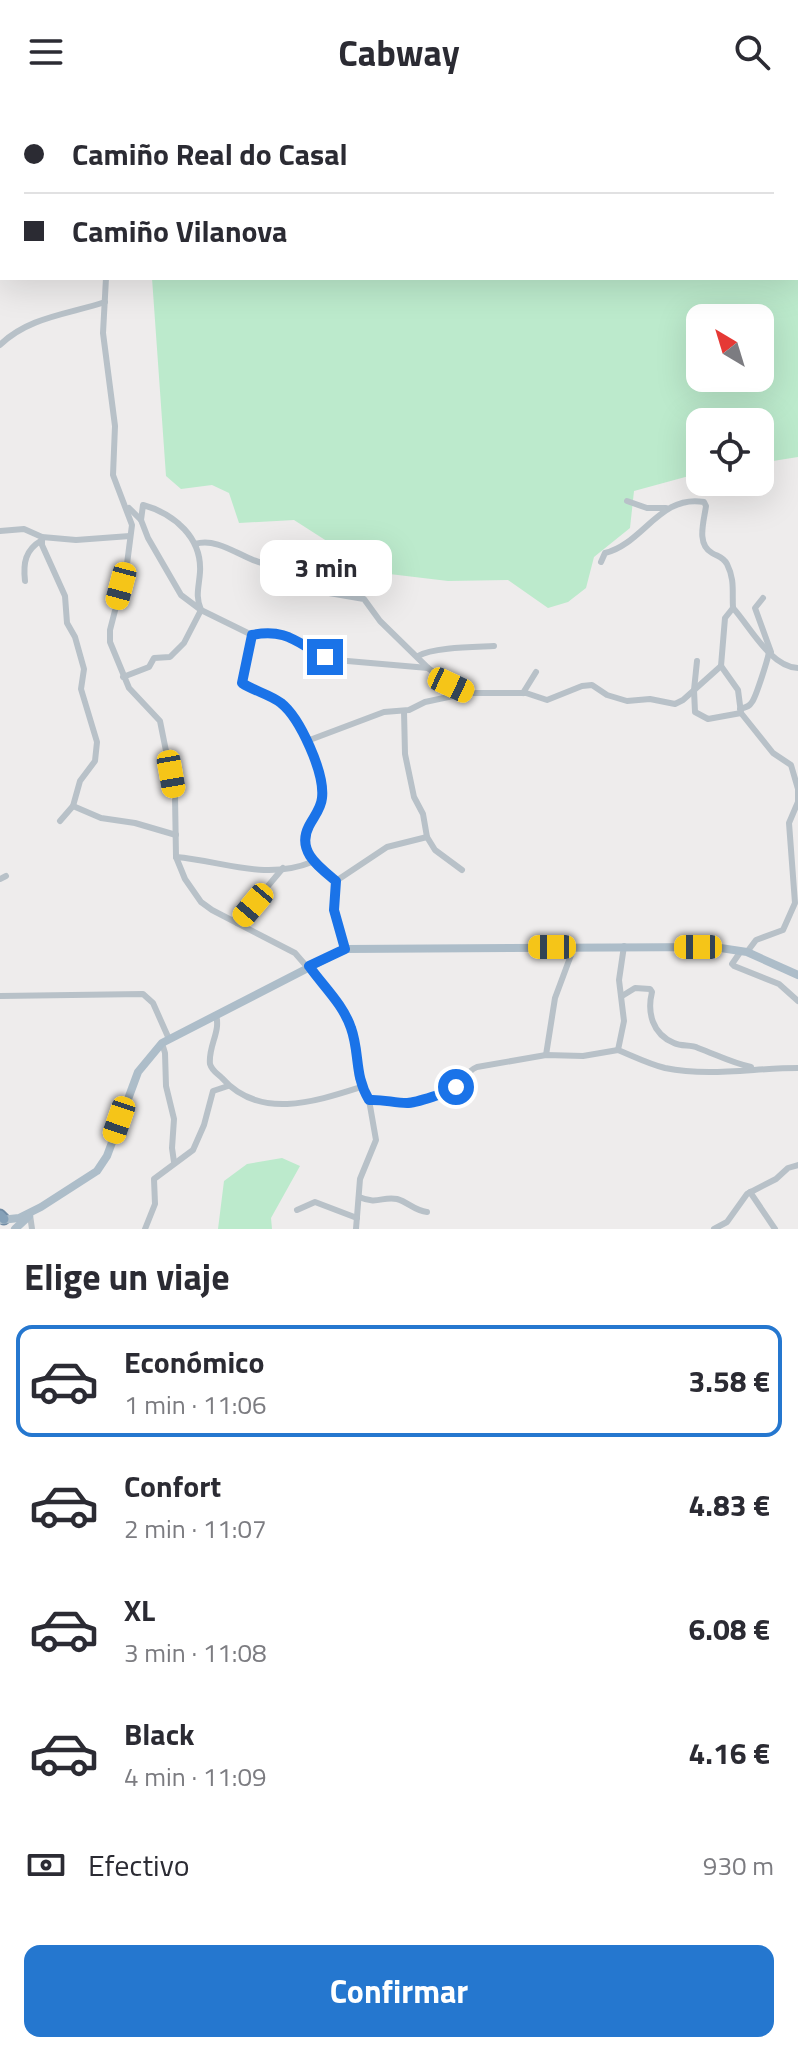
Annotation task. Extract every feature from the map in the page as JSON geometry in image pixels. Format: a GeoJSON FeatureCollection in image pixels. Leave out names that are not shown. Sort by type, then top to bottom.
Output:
{"type":"FeatureCollection","features":[{"type":"Feature","properties":{"kind":"main road"},"geometry":{"type":"LineString","coordinates":[[3,1219],[14,1229],[99,1167],[107,1156],[138,1072],[166,1041],[345,949],[698,947],[744,952],[798,975]]}},
{"type":"Feature","properties":{"kind":"main road"},"geometry":{"type":"LineString","coordinates":[[3,1219],[41,1207]]}},
{"type":"Feature","properties":{"kind":"street"},"geometry":{"type":"LineString","coordinates":[[106,280],[103,333],[115,426],[113,475],[132,525],[110,642],[129,688],[157,715],[163,729],[175,796],[176,857],[185,879],[201,902],[295,953],[336,1000],[352,1029],[361,1087],[369,1100],[376,1140],[360,1179],[356,1229]]}},
{"type":"Feature","properties":{"kind":"street"},"geometry":{"type":"LineString","coordinates":[[0,345],[8,337],[48,316],[105,302]]}},
{"type":"Feature","properties":{"kind":"street"},"geometry":{"type":"LineString","coordinates":[[627,501],[647,508],[666,508],[695,500],[704,502],[703,542],[708,551],[721,556],[735,584],[733,608],[725,618],[721,666],[738,690],[741,711],[773,753],[791,765],[798,789],[798,802],[789,823],[795,903],[792,912],[783,930],[756,940],[732,964],[779,984],[798,1001]]}},
{"type":"Feature","properties":{"kind":"street"},"geometry":{"type":"LineString","coordinates":[[141,520],[143,505],[156,509],[185,529],[195,544],[200,568],[196,599],[201,610]]}},
{"type":"Feature","properties":{"kind":"street"},"geometry":{"type":"LineString","coordinates":[[126,507],[141,520],[181,595],[201,610],[252,635],[265,632],[289,635],[325,657],[344,662],[428,668]]}},
{"type":"Feature","properties":{"kind":"street"},"geometry":{"type":"LineString","coordinates":[[601,562],[605,553],[624,545],[666,508]]}},
{"type":"Feature","properties":{"kind":"street"},"geometry":{"type":"LineString","coordinates":[[0,531],[24,529],[42,538],[76,540],[130,536]]}},
{"type":"Feature","properties":{"kind":"street"},"geometry":{"type":"LineString","coordinates":[[25,581],[25,560],[42,538]]}},
{"type":"Feature","properties":{"kind":"street"},"geometry":{"type":"LineString","coordinates":[[42,538],[65,596],[67,623],[75,637],[84,669],[81,689],[97,742],[95,761],[80,781],[73,806],[60,821]]}},
{"type":"Feature","properties":{"kind":"street"},"geometry":{"type":"LineString","coordinates":[[195,544],[201,542],[218,546],[264,564],[300,558],[329,593],[364,599],[411,653],[451,685],[467,693]]}},
{"type":"Feature","properties":{"kind":"street"},"geometry":{"type":"LineString","coordinates":[[697,661],[695,712],[708,719],[741,711],[747,706],[755,696],[769,662],[770,652],[755,608],[763,598]]}},
{"type":"Feature","properties":{"kind":"street"},"geometry":{"type":"LineString","coordinates":[[733,608],[754,638],[785,665],[798,668]]}},
{"type":"Feature","properties":{"kind":"street"},"geometry":{"type":"LineString","coordinates":[[123,677],[149,667],[154,658],[170,657],[184,643],[201,610]]}},
{"type":"Feature","properties":{"kind":"street"},"geometry":{"type":"LineString","coordinates":[[252,635],[242,683],[282,704],[307,741],[323,785],[320,808],[306,831],[306,844],[312,862],[336,881]]}},
{"type":"Feature","properties":{"kind":"street"},"geometry":{"type":"LineString","coordinates":[[418,656],[458,646],[494,646]]}},
{"type":"Feature","properties":{"kind":"street"},"geometry":{"type":"LineString","coordinates":[[307,741],[390,710],[404,711],[425,702],[467,693],[523,693],[547,700],[592,685],[607,695],[627,701],[650,699],[675,704],[721,666]]}},
{"type":"Feature","properties":{"kind":"street"},"geometry":{"type":"LineString","coordinates":[[523,693],[536,672]]}},
{"type":"Feature","properties":{"kind":"street"},"geometry":{"type":"LineString","coordinates":[[404,711],[405,754],[427,837],[435,850],[462,870]]}},
{"type":"Feature","properties":{"kind":"street"},"geometry":{"type":"LineString","coordinates":[[73,806],[101,818],[135,823],[176,835]]}},
{"type":"Feature","properties":{"kind":"street"},"geometry":{"type":"LineString","coordinates":[[336,881],[387,847],[427,837]]}},
{"type":"Feature","properties":{"kind":"street"},"geometry":{"type":"LineString","coordinates":[[176,857],[248,870],[298,867],[312,862]]}},
{"type":"Feature","properties":{"kind":"street"},"geometry":{"type":"LineString","coordinates":[[237,923],[283,868]]}},
{"type":"Feature","properties":{"kind":"street"},"geometry":{"type":"LineString","coordinates":[[336,881],[334,910],[345,949]]}},
{"type":"Feature","properties":{"kind":"street"},"geometry":{"type":"LineString","coordinates":[[618,1050],[624,1021],[619,980],[624,946]]}},
{"type":"Feature","properties":{"kind":"street"},"geometry":{"type":"LineString","coordinates":[[546,1055],[555,998],[574,947]]}},
{"type":"Feature","properties":{"kind":"street"},"geometry":{"type":"LineString","coordinates":[[622,996],[635,988],[650,989],[648,1007],[651,1018],[658,1032],[668,1040],[695,1046],[730,1062],[763,1069]]}},
{"type":"Feature","properties":{"kind":"street"},"geometry":{"type":"LineString","coordinates":[[0,996],[143,994],[153,1003],[166,1041],[166,1086],[174,1119],[174,1162]]}},
{"type":"Feature","properties":{"kind":"street"},"geometry":{"type":"LineString","coordinates":[[216,1015],[219,1026],[210,1063],[212,1069],[228,1086],[248,1099],[264,1104],[304,1103],[361,1087]]}},
{"type":"Feature","properties":{"kind":"street"},"geometry":{"type":"LineString","coordinates":[[369,1100],[414,1102],[452,1091],[471,1069],[546,1055],[583,1056],[618,1050],[665,1068],[716,1073],[798,1068]]}},
{"type":"Feature","properties":{"kind":"street"},"geometry":{"type":"LineString","coordinates":[[145,1229],[155,1204],[154,1179],[193,1150],[213,1091],[228,1086]]}},
{"type":"Feature","properties":{"kind":"street"},"geometry":{"type":"LineString","coordinates":[[714,1229],[727,1222],[750,1192],[798,1165]]}},
{"type":"Feature","properties":{"kind":"street"},"geometry":{"type":"LineString","coordinates":[[750,1192],[775,1229]]}},
{"type":"Feature","properties":{"kind":"street"},"geometry":{"type":"LineString","coordinates":[[359,1197],[372,1202],[396,1199],[427,1212]]}},
{"type":"Feature","properties":{"kind":"street"},"geometry":{"type":"LineString","coordinates":[[297,1210],[315,1202],[357,1218]]}},
{"type":"Feature","properties":{"kind":"street"},"geometry":{"type":"LineString","coordinates":[[30,1215],[32,1229]]}},
{"type":"Feature","properties":{"kind":"green space"},"geometry":{"type":"Polygon","coordinates":[[[152,280],[798,280],[798,457],[774,461],[774,408],[686,408],[686,477],[634,491],[630,528],[594,557],[586,588],[568,602],[548,608],[508,580],[448,581],[356,570],[347,554],[294,520],[239,523],[229,493],[212,485],[181,489],[166,476],[152,280]]]}},
{"type":"Feature","properties":{"kind":"green space"},"geometry":{"type":"Polygon","coordinates":[[[282,1158],[300,1166],[271,1218],[272,1229],[218,1229],[224,1181],[247,1164],[282,1158]]]}},
{"type":"Feature","properties":{"kind":"route"},"geometry":{"type":"LineString","coordinates":[[325,657],[289,635],[265,632],[252,635],[242,683],[282,704],[307,741],[321,773],[320,808],[306,831],[306,844],[312,862],[336,881],[334,910],[345,949],[309,966],[336,1000],[352,1029],[358,1078],[369,1100],[409,1103],[446,1094],[456,1087]]}}]}
